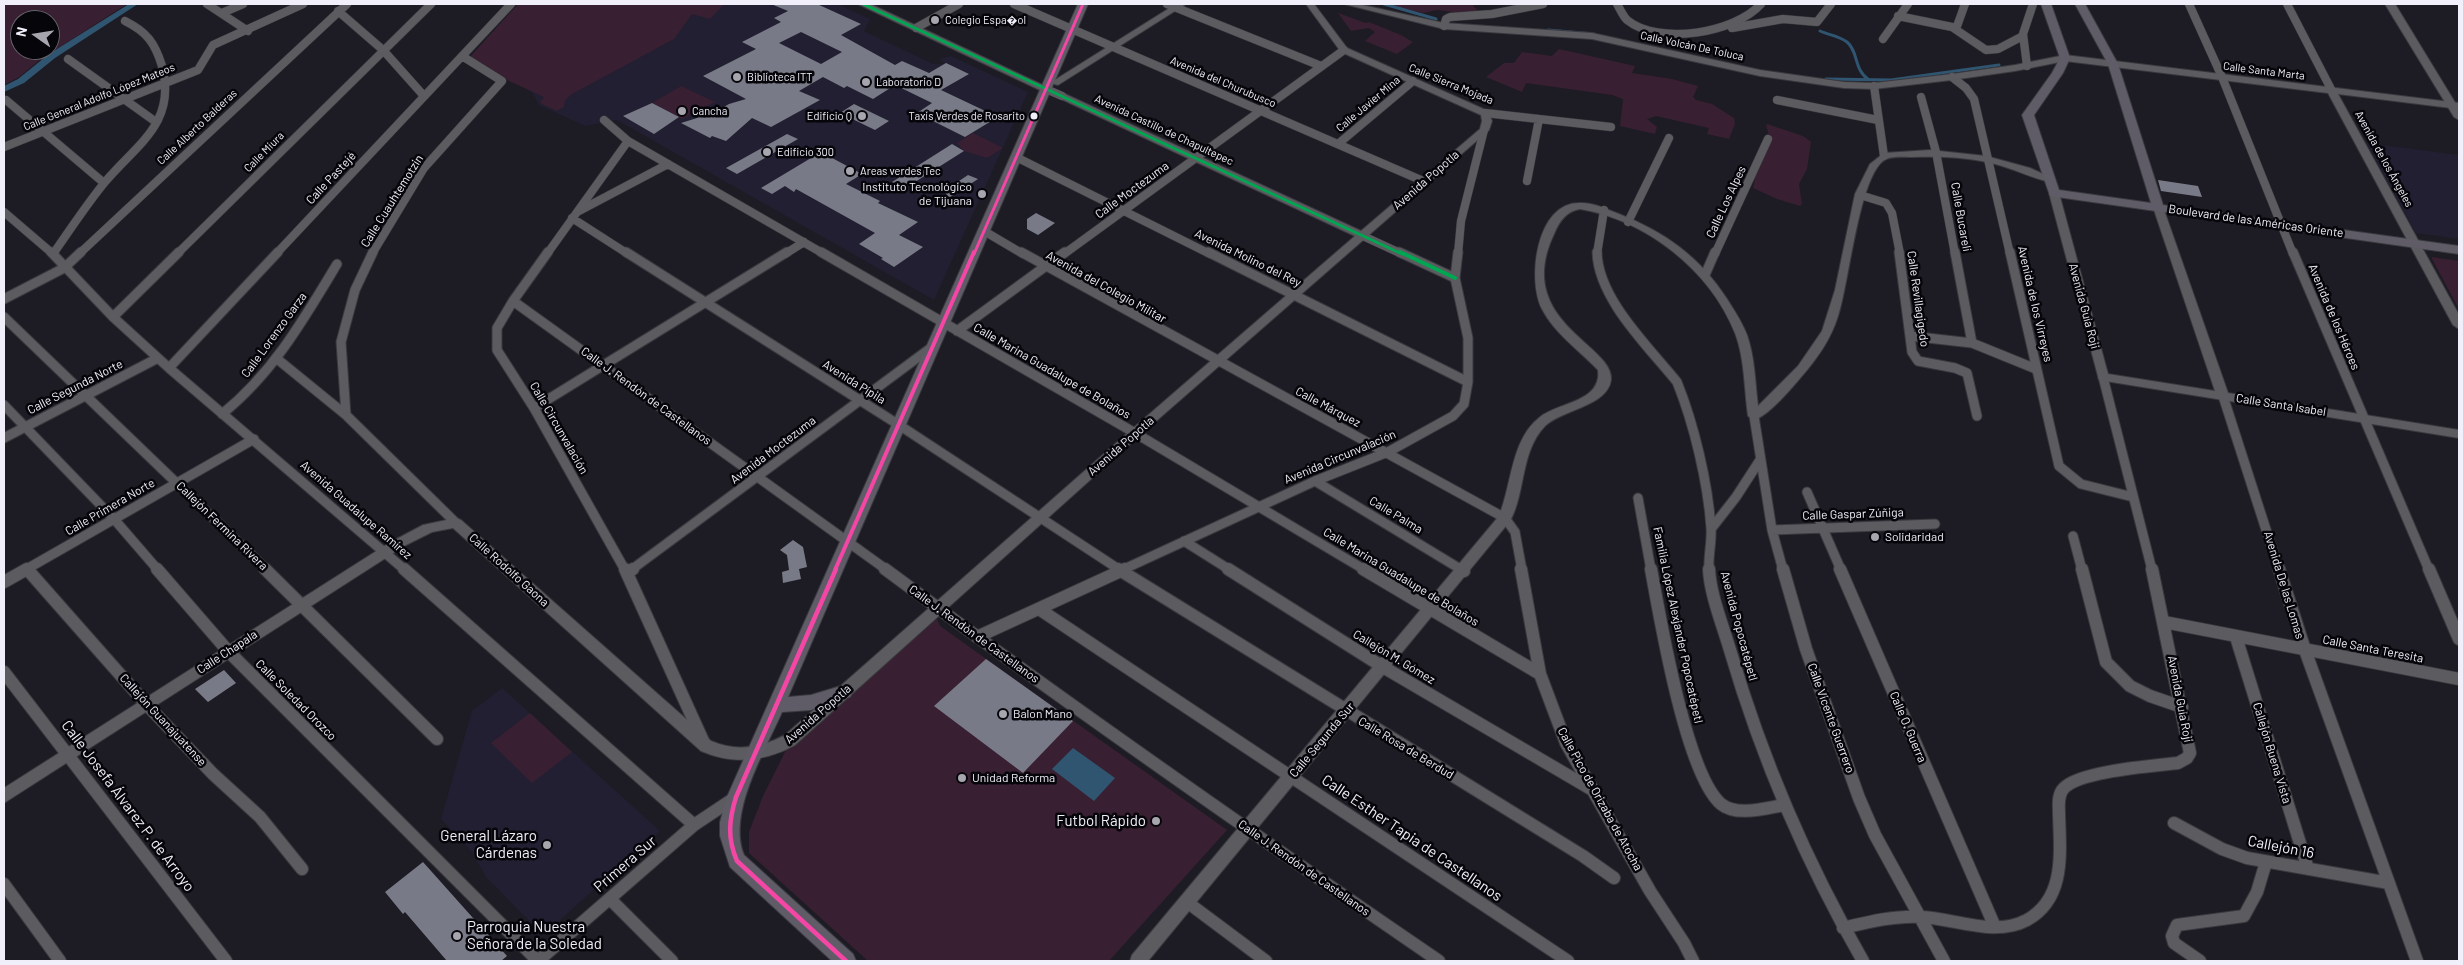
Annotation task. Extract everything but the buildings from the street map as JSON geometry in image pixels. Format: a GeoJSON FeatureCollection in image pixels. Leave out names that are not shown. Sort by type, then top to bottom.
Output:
{"type":"FeatureCollection","features":[{"type":"Feature","properties":{"kind":"main road","name":"Avenida Castillo de Chapultepec"},"geometry":{"type":"LineString","coordinates":[[863,4],[1050,86]]}},
{"type":"Feature","properties":{"kind":"main road"},"geometry":{"type":"LineString","coordinates":[[846,961],[736,861],[729,843],[729,820],[736,797],[1016,157],[1050,86],[1083,4]]}},
{"type":"Feature","properties":{"kind":"main road"},"geometry":{"type":"LineString","coordinates":[[2046,4],[2065,58],[2054,79],[2031,108],[2028,115],[2054,193]]}},
{"type":"Feature","properties":{"kind":"main road"},"geometry":{"type":"LineString","coordinates":[[2080,4],[2113,64],[2158,207]]}},
{"type":"Feature","properties":{"kind":"main road"},"geometry":{"type":"LineString","coordinates":[[2390,4],[2456,106],[2459,117]]}},
{"type":"Feature","properties":{"kind":"main road","name":"Boulevard de las Américas Oriente"},"geometry":{"type":"LineString","coordinates":[[2054,193],[2459,250]]}},
{"type":"Feature","properties":{"kind":"main road"},"geometry":{"type":"LineString","coordinates":[[777,704],[802,705],[820,702],[844,692]]}},
{"type":"Feature","properties":{"kind":"street"},"geometry":{"type":"LineString","coordinates":[[207,4],[248,31],[303,4]]}},
{"type":"Feature","properties":{"kind":"street"},"geometry":{"type":"LineString","coordinates":[[222,13],[243,4]]}},
{"type":"Feature","properties":{"kind":"street","name":"Calle Alberto Balderas"},"geometry":{"type":"LineString","coordinates":[[4,299],[64,268],[347,4]]}},
{"type":"Feature","properties":{"kind":"street","name":"Calle Miura"},"geometry":{"type":"LineString","coordinates":[[113,316],[431,4]]}},
{"type":"Feature","properties":{"kind":"street","name":"Calle Pastejé"},"geometry":{"type":"LineString","coordinates":[[168,368],[510,4]]}},
{"type":"Feature","properties":{"kind":"street"},"geometry":{"type":"LineString","coordinates":[[916,28],[959,4]]}},
{"type":"Feature","properties":{"kind":"street","name":"Avenida del Churubusco"},"geometry":{"type":"LineString","coordinates":[[1014,4],[1423,181]]}},
{"type":"Feature","properties":{"kind":"street"},"geometry":{"type":"LineString","coordinates":[[1167,4],[1179,6],[1321,66]]}},
{"type":"Feature","properties":{"kind":"street","name":"Calle Sierra Mojada"},"geometry":{"type":"LineString","coordinates":[[1310,4],[1344,50],[1485,112],[1611,127]]}},
{"type":"Feature","properties":{"kind":"street","name":"Calle Volcán De Toluca"},"geometry":{"type":"LineString","coordinates":[[1348,4],[1444,26],[1592,36],[1800,80],[1874,86],[1952,77],[2065,58]]}},
{"type":"Feature","properties":{"kind":"street"},"geometry":{"type":"LineString","coordinates":[[1444,26],[1446,19],[1450,17],[1492,14],[1543,4]]}},
{"type":"Feature","properties":{"kind":"street"},"geometry":{"type":"LineString","coordinates":[[1617,4],[1626,20],[1639,27],[1682,32],[1736,28],[1782,19],[1817,22],[1831,4]]}},
{"type":"Feature","properties":{"kind":"street"},"geometry":{"type":"LineString","coordinates":[[1722,28],[1748,16],[1761,4]]}},
{"type":"Feature","properties":{"kind":"street"},"geometry":{"type":"LineString","coordinates":[[1883,39],[1908,4]]}},
{"type":"Feature","properties":{"kind":"street"},"geometry":{"type":"LineString","coordinates":[[1956,29],[1965,4]]}},
{"type":"Feature","properties":{"kind":"street"},"geometry":{"type":"LineString","coordinates":[[2033,4],[2024,22],[2021,37],[2030,65],[2044,70],[2054,79]]}},
{"type":"Feature","properties":{"kind":"street","name":"Avenida de los Héroes"},"geometry":{"type":"LineString","coordinates":[[2189,4],[2222,77],[2281,225],[2459,639]]}},
{"type":"Feature","properties":{"kind":"street","name":"Avenida de los Ángeles"},"geometry":{"type":"LineString","coordinates":[[2287,4],[2459,325]]}},
{"type":"Feature","properties":{"kind":"street"},"geometry":{"type":"LineString","coordinates":[[1050,86],[1179,6]]}},
{"type":"Feature","properties":{"kind":"street"},"geometry":{"type":"LineString","coordinates":[[338,11],[383,50],[424,96]]}},
{"type":"Feature","properties":{"kind":"street"},"geometry":{"type":"LineString","coordinates":[[1898,16],[1956,29],[1970,37],[1982,49],[1988,51],[1996,51],[2011,40],[2021,37]]}},
{"type":"Feature","properties":{"kind":"street"},"geometry":{"type":"LineString","coordinates":[[53,254],[104,183],[137,147],[156,122],[166,97],[166,81],[153,38],[144,30],[125,21]]}},
{"type":"Feature","properties":{"kind":"street","name":"Calle General Adolfo López Mateos"},"geometry":{"type":"LineString","coordinates":[[4,147],[202,67],[213,45],[223,39],[248,31]]}},
{"type":"Feature","properties":{"kind":"street","name":"Calle Moctezuma"},"geometry":{"type":"LineString","coordinates":[[956,330],[1344,50]]}},
{"type":"Feature","properties":{"kind":"street","name":"Calle Cuauhtemotzin"},"geometry":{"type":"LineString","coordinates":[[346,415],[341,342],[356,290],[377,244],[424,168],[502,81],[462,56]]}},
{"type":"Feature","properties":{"kind":"street","name":"Calle Santa Marta"},"geometry":{"type":"LineString","coordinates":[[2065,58],[2456,106]]}},
{"type":"Feature","properties":{"kind":"street"},"geometry":{"type":"LineString","coordinates":[[68,59],[156,122]]}},
{"type":"Feature","properties":{"kind":"street","name":"Avenida de los Virreyes"},"geometry":{"type":"LineString","coordinates":[[1952,77],[1966,88],[1974,99],[2060,466],[2081,484],[2133,497]]}},
{"type":"Feature","properties":{"kind":"street","name":"Calle Javier Mina"},"geometry":{"type":"LineString","coordinates":[[1338,144],[1413,81]]}},
{"type":"Feature","properties":{"kind":"street","name":"Avenida Castillo de Chapultepec"},"geometry":{"type":"LineString","coordinates":[[1050,86],[1062,96],[1455,278]]}},
{"type":"Feature","properties":{"kind":"street"},"geometry":{"type":"LineString","coordinates":[[1874,86],[1884,156]]}},
{"type":"Feature","properties":{"kind":"street","name":"Calle Bucareli"},"geometry":{"type":"LineString","coordinates":[[1921,97],[1936,152],[1972,343]]}},
{"type":"Feature","properties":{"kind":"street"},"geometry":{"type":"LineString","coordinates":[[6,100],[104,183]]}},
{"type":"Feature","properties":{"kind":"street"},"geometry":{"type":"LineString","coordinates":[[1777,100],[1878,120]]}},
{"type":"Feature","properties":{"kind":"street","name":"Avenida Circunvalación"},"geometry":{"type":"LineString","coordinates":[[977,637],[1315,481],[1388,452],[1453,416],[1464,404],[1468,382],[1468,338],[1455,278],[1461,221],[1487,120],[1485,112]]}},
{"type":"Feature","properties":{"kind":"street"},"geometry":{"type":"LineString","coordinates":[[1527,182],[1539,119]]}},
{"type":"Feature","properties":{"kind":"street","name":"Calle Marina Guadalupe de Bolaños"},"geometry":{"type":"LineString","coordinates":[[604,120],[628,141],[1135,434],[1540,674]]}},
{"type":"Feature","properties":{"kind":"street","name":"Avenida Popotla"},"geometry":{"type":"LineString","coordinates":[[755,755],[775,750],[790,740],[1135,434],[1363,236],[1423,181],[1484,130]]}},
{"type":"Feature","properties":{"kind":"street"},"geometry":{"type":"LineString","coordinates":[[1628,222],[1669,138]]}},
{"type":"Feature","properties":{"kind":"street","name":"Calle Los Alpes"},"geometry":{"type":"LineString","coordinates":[[1704,275],[1749,184],[1768,139]]}},
{"type":"Feature","properties":{"kind":"street","name":"Calle Circunvalación"},"geometry":{"type":"LineString","coordinates":[[628,141],[513,301],[497,328],[497,350],[534,408],[627,573],[706,746]]}},
{"type":"Feature","properties":{"kind":"street"},"geometry":{"type":"LineString","coordinates":[[1754,416],[1791,380],[1824,338],[1843,282],[1860,195],[1872,165],[1884,156],[1936,152],[1987,157],[2049,179]]}},
{"type":"Feature","properties":{"kind":"street","name":"Avenida Molino del Rey"},"geometry":{"type":"LineString","coordinates":[[1016,157],[1468,382]]}},
{"type":"Feature","properties":{"kind":"street"},"geometry":{"type":"LineString","coordinates":[[574,215],[668,164]]}},
{"type":"Feature","properties":{"kind":"street","name":"Avenida Guía Roji"},"geometry":{"type":"LineString","coordinates":[[1843,928],[1859,924],[1921,917],[1995,927],[2014,927],[2028,921],[2047,906],[2054,892],[2059,863],[2060,792],[2067,785],[2085,778],[2178,763],[2187,758],[2190,743],[2164,622],[2103,377],[2054,193]]}},
{"type":"Feature","properties":{"kind":"street","name":"Calle Revillagigedo"},"geometry":{"type":"LineString","coordinates":[[1860,195],[1886,203],[1892,213],[1904,277],[1912,352],[1918,361],[1955,368],[1967,373],[1977,416]]}},
{"type":"Feature","properties":{"kind":"street"},"geometry":{"type":"LineString","coordinates":[[1505,518],[1514,499],[1524,452],[1533,432],[1544,420],[1595,395],[1606,384],[1607,378],[1604,369],[1562,329],[1551,315],[1543,297],[1539,274],[1543,246],[1554,220],[1571,207],[1578,205],[1604,210],[1674,246],[1704,275],[1736,324],[1741,335],[1760,460],[1736,497],[1711,529]]}},
{"type":"Feature","properties":{"kind":"street","name":"Avenida De las Lomas"},"geometry":{"type":"LineString","coordinates":[[2158,207],[2223,396],[2305,650],[2417,961]]}},
{"type":"Feature","properties":{"kind":"street","name":"Avenida Popocatépetl"},"geometry":{"type":"LineString","coordinates":[[1604,210],[1595,254],[1598,271],[1610,298],[1676,382],[1695,434],[1711,529],[1708,554],[1714,593],[1754,730],[1810,866],[1863,961]]}},
{"type":"Feature","properties":{"kind":"street","name":"Avenida Guadalupe Ramírez"},"geometry":{"type":"LineString","coordinates":[[4,212],[53,254],[64,268],[168,368],[385,552],[694,825]]}},
{"type":"Feature","properties":{"kind":"street","name":"Avenida Pípila"},"geometry":{"type":"LineString","coordinates":[[574,215],[899,425],[1120,571]]}},
{"type":"Feature","properties":{"kind":"street","name":"Avenida del Colegio Militar"},"geometry":{"type":"LineString","coordinates":[[984,232],[1217,363]]}},
{"type":"Feature","properties":{"kind":"street"},"geometry":{"type":"LineString","coordinates":[[534,408],[804,242]]}},
{"type":"Feature","properties":{"kind":"street","name":"Calle Lorenzo Garza"},"geometry":{"type":"LineString","coordinates":[[222,414],[249,392],[276,358],[337,264]]}},
{"type":"Feature","properties":{"kind":"street","name":"Calle J. Rendón de Castellanos"},"geometry":{"type":"LineString","coordinates":[[513,301],[758,476],[977,637],[1248,830],[1439,961]]}},
{"type":"Feature","properties":{"kind":"street","name":"Callejón Fermina Rivera"},"geometry":{"type":"LineString","coordinates":[[4,317],[88,395],[437,739]]}},
{"type":"Feature","properties":{"kind":"street"},"geometry":{"type":"LineString","coordinates":[[1910,336],[1972,343],[2036,369]]}},
{"type":"Feature","properties":{"kind":"street","name":"Avenida Moctezuma"},"geometry":{"type":"LineString","coordinates":[[627,573],[933,346]]}},
{"type":"Feature","properties":{"kind":"street","name":"Calle Segunda Norte"},"geometry":{"type":"LineString","coordinates":[[4,438],[158,358]]}},
{"type":"Feature","properties":{"kind":"street","name":"Calle Rodolfo Gaona"},"geometry":{"type":"LineString","coordinates":[[276,358],[346,415],[456,523],[706,746],[717,752],[755,755]]}},
{"type":"Feature","properties":{"kind":"street","name":"Calle Márquez"},"geometry":{"type":"LineString","coordinates":[[1217,363],[1388,452],[1505,518]]}},
{"type":"Feature","properties":{"kind":"street","name":"Calle Santa Isabel"},"geometry":{"type":"LineString","coordinates":[[2103,377],[2459,434]]}},
{"type":"Feature","properties":{"kind":"street","name":"Calle Soledad Orozco"},"geometry":{"type":"LineString","coordinates":[[4,405],[114,519],[228,651],[538,961]]}},
{"type":"Feature","properties":{"kind":"street","name":"Calle Primera Norte"},"geometry":{"type":"LineString","coordinates":[[4,582],[254,439]]}},
{"type":"Feature","properties":{"kind":"street","name":"Calle Vicente Guerrero"},"geometry":{"type":"LineString","coordinates":[[1760,460],[1772,530],[1806,649],[1859,798],[1875,835],[1944,961]]}},
{"type":"Feature","properties":{"kind":"street","name":"Calle Palma"},"geometry":{"type":"LineString","coordinates":[[1315,481],[1464,571]]}},
{"type":"Feature","properties":{"kind":"street","name":"Calle O. Guerra"},"geometry":{"type":"LineString","coordinates":[[1807,492],[1995,927]]}},
{"type":"Feature","properties":{"kind":"street","name":"Familia López Alexjander Popocatépetl"},"geometry":{"type":"LineString","coordinates":[[1638,498],[1672,674],[1688,735],[1710,795],[1722,805],[1741,810],[1784,805]]}},
{"type":"Feature","properties":{"kind":"street","name":"Calle Segunda Sur"},"geometry":{"type":"LineString","coordinates":[[1138,961],[1464,571],[1505,518]]}},
{"type":"Feature","properties":{"kind":"street","name":"Calle Pico de Orizaba de Atocha"},"geometry":{"type":"LineString","coordinates":[[1505,518],[1515,532],[1540,674],[1566,743],[1650,891],[1684,943],[1693,961]]}},
{"type":"Feature","properties":{"kind":"street","name":"Calle Chapala"},"geometry":{"type":"LineString","coordinates":[[4,796],[420,530],[442,524],[456,523]]}},
{"type":"Feature","properties":{"kind":"street","name":"Calle Gaspar Zúñiga"},"geometry":{"type":"LineString","coordinates":[[1772,530],[1935,524]]}},
{"type":"Feature","properties":{"kind":"street"},"geometry":{"type":"LineString","coordinates":[[2073,536],[2106,662],[2116,676],[2135,690],[2182,707]]}},
{"type":"Feature","properties":{"kind":"street","name":"Callejón M. Gómez"},"geometry":{"type":"LineString","coordinates":[[1184,541],[1383,667],[1593,790]]}},
{"type":"Feature","properties":{"kind":"street","name":"Callejón Guanajuatense"},"geometry":{"type":"LineString","coordinates":[[27,569],[147,705],[213,774],[260,818],[302,869]]}},
{"type":"Feature","properties":{"kind":"street","name":"Calle Rosa de Berdud"},"geometry":{"type":"LineString","coordinates":[[1120,571],[1583,856],[1614,878]]}},
{"type":"Feature","properties":{"kind":"street","name":"Calle Esther Tapia de Castellanos"},"geometry":{"type":"LineString","coordinates":[[1039,609],[1568,961]]}},
{"type":"Feature","properties":{"kind":"street","name":"Calle Santa Teresita"},"geometry":{"type":"LineString","coordinates":[[2164,622],[2459,679]]}},
{"type":"Feature","properties":{"kind":"street","name":"Callejón Buena Vista"},"geometry":{"type":"LineString","coordinates":[[2236,637],[2308,869]]}},
{"type":"Feature","properties":{"kind":"street","name":"Calle Josefa Álvarez P. de Arroyo"},"geometry":{"type":"LineString","coordinates":[[4,672],[226,961]]}},
{"type":"Feature","properties":{"kind":"street","name":"Primera Sur"},"geometry":{"type":"LineString","coordinates":[[538,961],[694,825],[736,797]]}},
{"type":"Feature","properties":{"kind":"street","name":"Callejón 16"},"geometry":{"type":"LineString","coordinates":[[2174,823],[2236,855],[2389,884]]}},
{"type":"Feature","properties":{"kind":"street"},"geometry":{"type":"LineString","coordinates":[[2200,961],[2174,943],[2172,936],[2177,925],[2244,916],[2257,892],[2266,862]]}},
{"type":"Feature","properties":{"kind":"street"},"geometry":{"type":"LineString","coordinates":[[4,884],[60,961]]}},
{"type":"Feature","properties":{"kind":"street"},"geometry":{"type":"LineString","coordinates":[[610,899],[672,961]]}},
{"type":"Feature","properties":{"kind":"street"},"geometry":{"type":"LineString","coordinates":[[1187,902],[1266,961]]}},
{"type":"Feature","properties":{"kind":"shaded area"},"geometry":{"type":"Polygon","coordinates":[[[4,4],[127,4],[60,47],[60,10],[10,10],[10,60],[40,60],[19,77],[4,85],[4,4]]]}},
{"type":"Feature","properties":{"kind":"shaded area","name":"Instituto Tecnológico de Tijuana"},"geometry":{"type":"Polygon","coordinates":[[[518,4],[837,4],[870,19],[864,31],[933,64],[945,64],[939,59],[951,56],[1028,92],[934,300],[617,120],[585,126],[539,105],[533,93],[470,57],[518,4]]]}},
{"type":"Feature","properties":{"kind":"shaded area"},"geometry":{"type":"Polygon","coordinates":[[[518,4],[724,4],[710,19],[692,14],[674,39],[572,94],[565,100],[564,107],[557,111],[540,103],[544,97],[509,81],[470,57],[518,4]]]}},
{"type":"Feature","properties":{"kind":"shaded area"},"geometry":{"type":"Polygon","coordinates":[[[1381,4],[1479,4],[1473,6],[1480,12],[1462,13],[1437,10],[1423,13],[1381,4]]]}},
{"type":"Feature","properties":{"kind":"shaded area"},"geometry":{"type":"Polygon","coordinates":[[[1338,13],[1366,23],[1369,22],[1413,42],[1397,54],[1365,41],[1375,32],[1369,28],[1351,31],[1338,13]]]}},
{"type":"Feature","properties":{"kind":"shaded area"},"geometry":{"type":"Polygon","coordinates":[[[1559,49],[1635,66],[1632,73],[1672,79],[1698,86],[1693,97],[1696,100],[1712,104],[1734,118],[1735,124],[1729,139],[1707,134],[1709,128],[1656,116],[1647,119],[1657,127],[1655,134],[1620,126],[1623,99],[1612,95],[1526,83],[1522,92],[1486,77],[1504,63],[1514,63],[1522,52],[1552,56],[1559,49]]]}},
{"type":"Feature","properties":{"kind":"shaded area","name":"Cancha"},"geometry":{"type":"Polygon","coordinates":[[[681,86],[715,102],[682,119],[652,103],[681,86]]]}},
{"type":"Feature","properties":{"kind":"shaded area"},"geometry":{"type":"Polygon","coordinates":[[[1767,124],[1803,136],[1811,142],[1807,169],[1799,184],[1802,204],[1800,206],[1777,199],[1753,188],[1757,168],[1768,143],[1767,124]]]}},
{"type":"Feature","properties":{"kind":"shaded area"},"geometry":{"type":"Polygon","coordinates":[[[973,133],[1003,148],[987,158],[964,151],[957,143],[973,133]]]}},
{"type":"Feature","properties":{"kind":"shaded area"},"geometry":{"type":"Polygon","coordinates":[[[2367,143],[2459,155],[2459,239],[2416,233],[2367,143]]]}},
{"type":"Feature","properties":{"kind":"shaded area"},"geometry":{"type":"Polygon","coordinates":[[[2432,257],[2459,261],[2459,309],[2432,259],[2432,257]]]}},
{"type":"Feature","properties":{"kind":"shaded area","name":"Unidad Reforma"},"geometry":{"type":"Polygon","coordinates":[[[937,619],[940,626],[1227,830],[1109,961],[868,961],[749,853],[749,832],[763,796],[786,750],[937,619]]]}},
{"type":"Feature","properties":{"kind":"shaded area"},"geometry":{"type":"Polygon","coordinates":[[[502,688],[660,831],[543,935],[486,877],[470,849],[441,819],[472,711],[502,688]]]}},
{"type":"Feature","properties":{"kind":"shaded area"},"geometry":{"type":"Polygon","coordinates":[[[530,713],[572,752],[532,783],[491,743],[530,713]]]}},
{"type":"Feature","properties":{"kind":"water"},"geometry":{"type":"Polygon","coordinates":[[[1073,748],[1115,778],[1094,801],[1052,769],[1073,748]]]}},
{"type":"Feature","properties":{"kind":"waterway"},"geometry":{"type":"LineString","coordinates":[[4,89],[21,81],[52,56],[134,4]]}},
{"type":"Feature","properties":{"kind":"waterway"},"geometry":{"type":"LineString","coordinates":[[1384,4],[1436,19]]}},
{"type":"Feature","properties":{"kind":"waterway"},"geometry":{"type":"LineString","coordinates":[[1548,30],[1594,34]]}},
{"type":"Feature","properties":{"kind":"waterway"},"geometry":{"type":"LineString","coordinates":[[1820,31],[1837,37],[1851,46],[1860,71],[1869,80]]}},
{"type":"Feature","properties":{"kind":"waterway"},"geometry":{"type":"LineString","coordinates":[[1869,80],[1891,80],[1999,65]]}},
{"type":"Feature","properties":{"kind":"waterway"},"geometry":{"type":"LineString","coordinates":[[1826,79],[1869,80]]}},
{"type":"Feature","properties":{"kind":"transit line"},"geometry":{"type":"LineString","coordinates":[[863,4],[1455,278]]}},
{"type":"Feature","properties":{"kind":"transit line"},"geometry":{"type":"LineString","coordinates":[[846,961],[737,861],[729,836],[731,814],[736,797],[1083,4]]}},
{"type":"Feature","properties":{"kind":"place","name":"Colegio Espa�ol"},"geometry":{"type":"Point","coordinates":[935,20]}},
{"type":"Feature","properties":{"kind":"place","name":"Biblioteca ITT"},"geometry":{"type":"Point","coordinates":[737,77]}},
{"type":"Feature","properties":{"kind":"place","name":"Laboratorio D"},"geometry":{"type":"Point","coordinates":[866,82]}},
{"type":"Feature","properties":{"kind":"place","name":"Cancha"},"geometry":{"type":"Point","coordinates":[682,111]}},
{"type":"Feature","properties":{"kind":"place","name":"Edificio Q"},"geometry":{"type":"Point","coordinates":[862,116]}},
{"type":"Feature","properties":{"kind":"place","name":"Taxis Verdes de Rosarito"},"geometry":{"type":"Point","coordinates":[1034,116]}},
{"type":"Feature","properties":{"kind":"place","name":"Edificio 300"},"geometry":{"type":"Point","coordinates":[767,152]}},
{"type":"Feature","properties":{"kind":"place","name":"Areas verdes Tec"},"geometry":{"type":"Point","coordinates":[850,171]}},
{"type":"Feature","properties":{"kind":"place","name":"Instituto Tecnológico de Tijuana"},"geometry":{"type":"Point","coordinates":[982,194]}},
{"type":"Feature","properties":{"kind":"place","name":"Solidaridad"},"geometry":{"type":"Point","coordinates":[1875,537]}},
{"type":"Feature","properties":{"kind":"place","name":"Balon Mano"},"geometry":{"type":"Point","coordinates":[1003,714]}},
{"type":"Feature","properties":{"kind":"place","name":"Unidad Reforma"},"geometry":{"type":"Point","coordinates":[962,778]}},
{"type":"Feature","properties":{"kind":"place","name":"Futbol Rápido"},"geometry":{"type":"Point","coordinates":[1156,821]}},
{"type":"Feature","properties":{"kind":"place","name":"General Lázaro Cárdenas"},"geometry":{"type":"Point","coordinates":[547,845]}},
{"type":"Feature","properties":{"kind":"place","name":"Parroquia Nuestra Señora de la Soledad"},"geometry":{"type":"Point","coordinates":[457,936]}}]}
